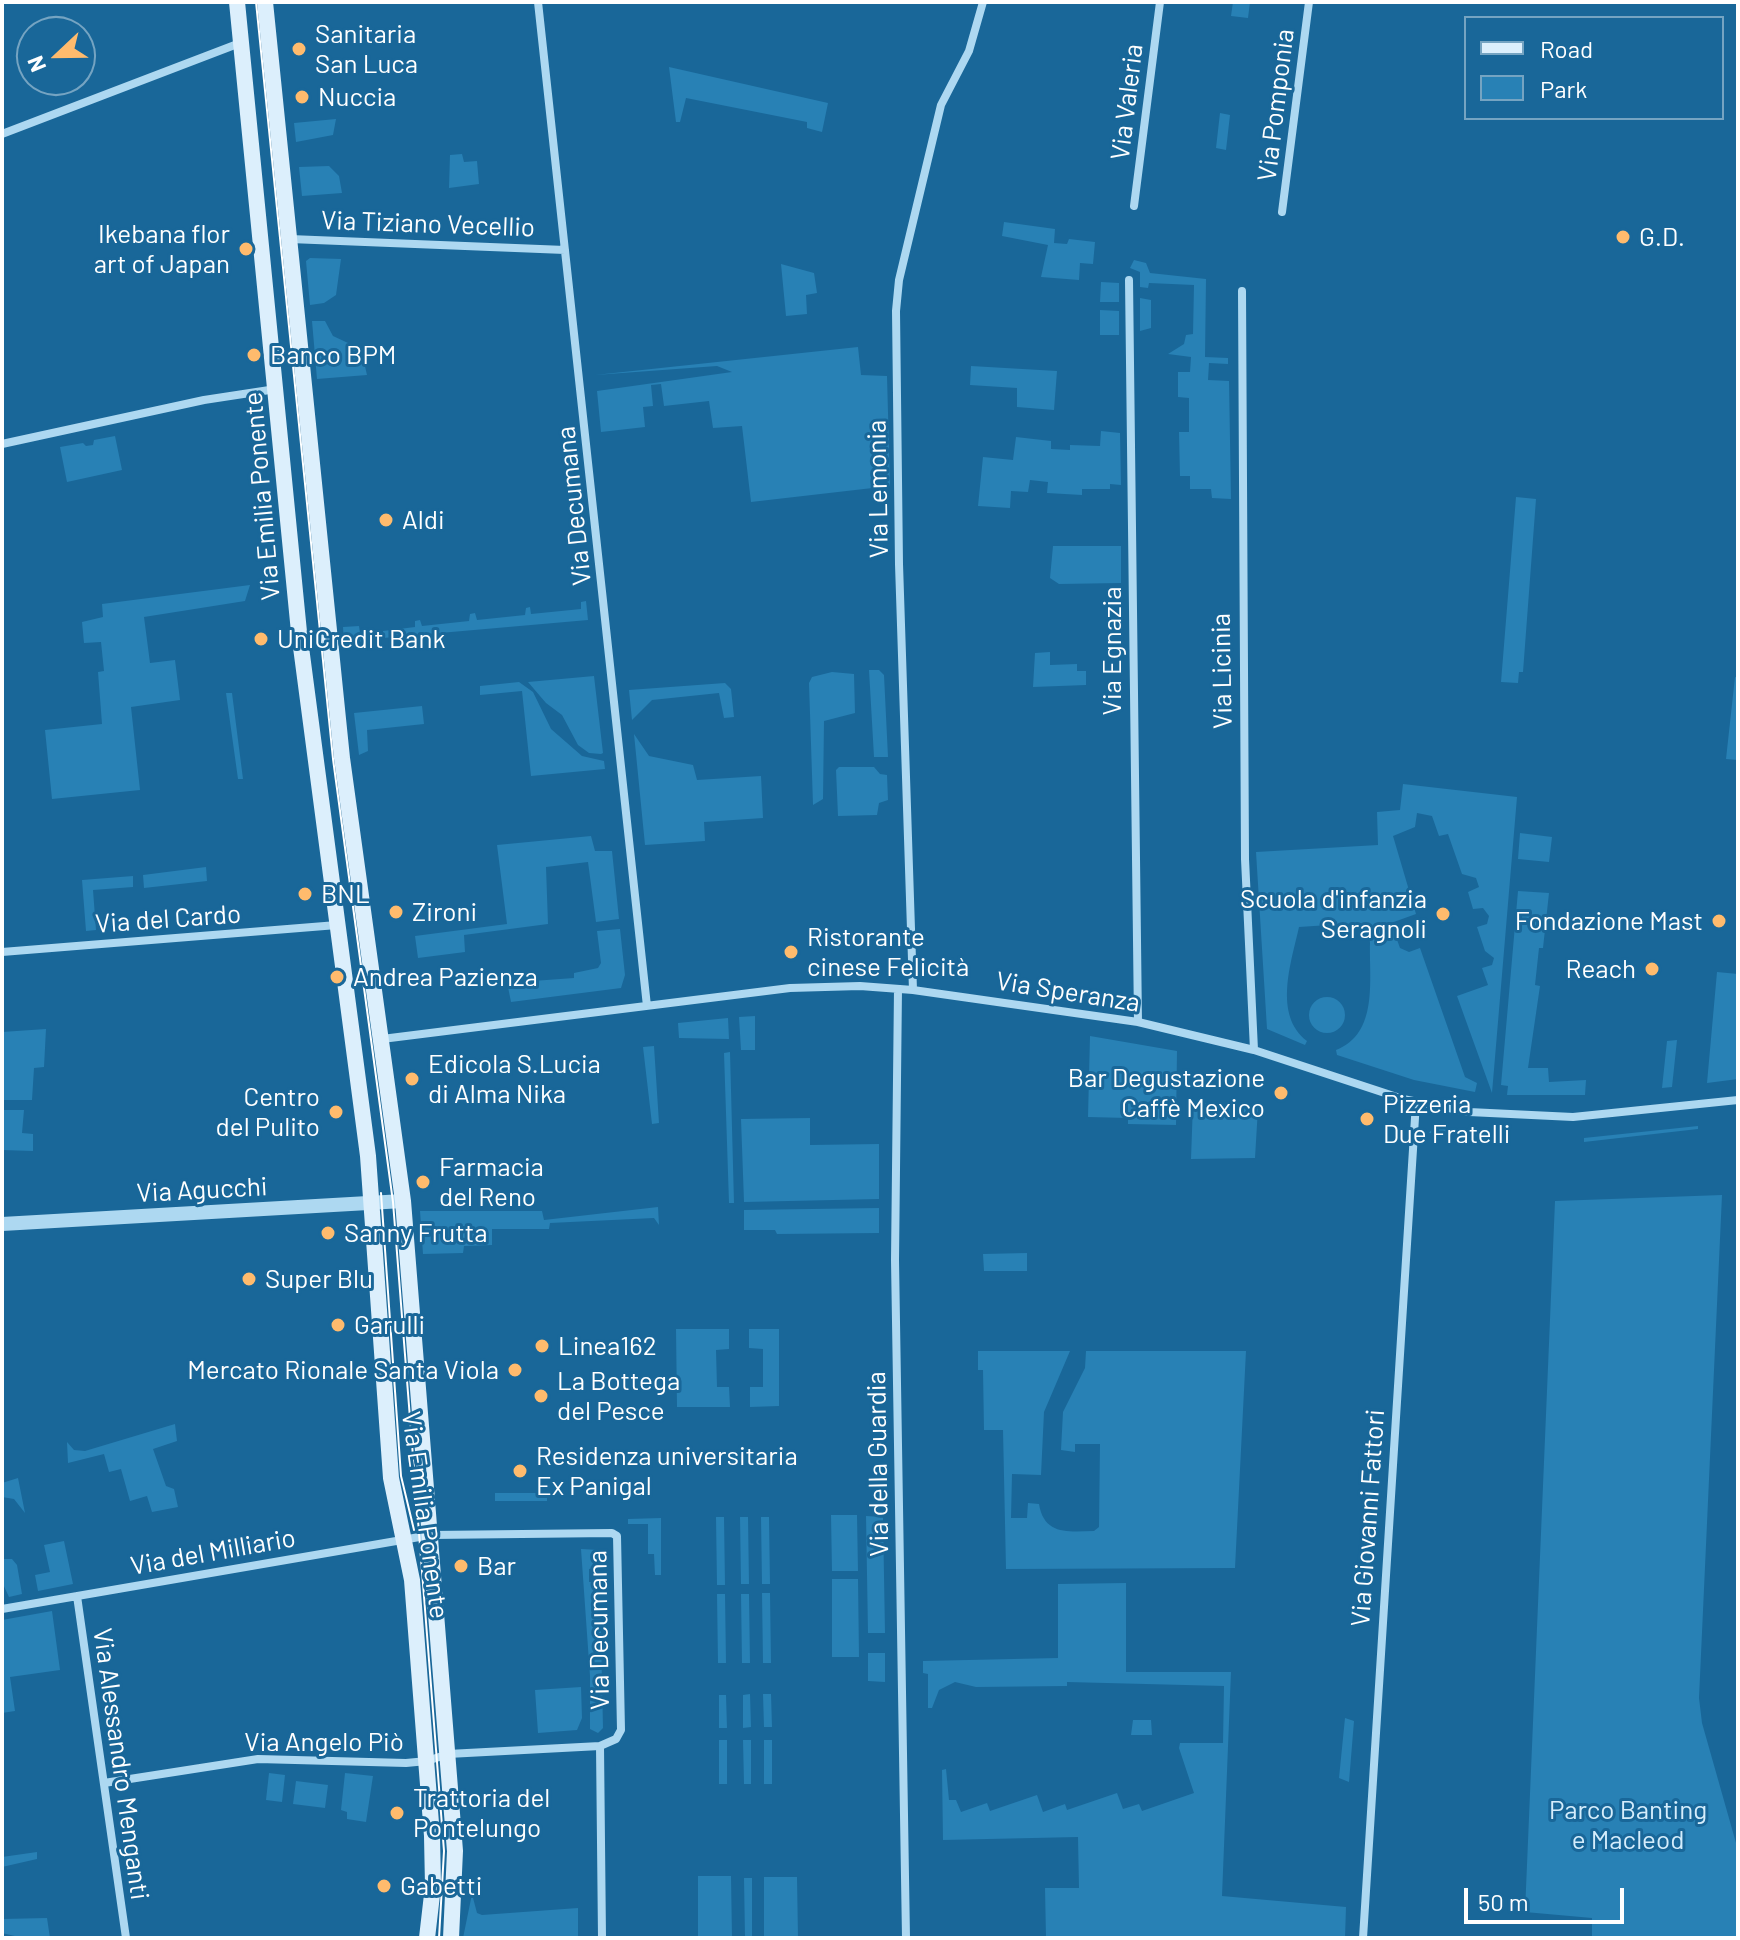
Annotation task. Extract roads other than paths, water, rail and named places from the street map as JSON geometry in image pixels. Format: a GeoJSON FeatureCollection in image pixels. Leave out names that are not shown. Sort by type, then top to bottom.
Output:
{"type":"FeatureCollection","features":[{"type":"Feature","properties":{"kind":"main road","name":"Via Emilia Ponente"},"geometry":{"type":"LineString","coordinates":[[237,2],[299,632],[363,1109],[391,1478],[405,1539],[427,1761],[433,1867],[427,1938]]}},
{"type":"Feature","properties":{"kind":"main road","name":"Via Emilia Ponente"},"geometry":{"type":"LineString","coordinates":[[265,2],[340,744],[403,1201],[455,1859],[451,1938]]}},
{"type":"Feature","properties":{"kind":"street","name":"Via Decumana"},"geometry":{"type":"LineString","coordinates":[[538,2],[647,1006]]}},
{"type":"Feature","properties":{"kind":"street","name":"Via Lemonia"},"geometry":{"type":"LineString","coordinates":[[913,990],[899,564],[896,311],[899,280],[941,105],[969,51],[983,2]]}},
{"type":"Feature","properties":{"kind":"street","name":"Via Valeria"},"geometry":{"type":"LineString","coordinates":[[1134,206],[1160,2]]}},
{"type":"Feature","properties":{"kind":"street","name":"Via Pomponia"},"geometry":{"type":"LineString","coordinates":[[1282,212],[1309,2]]}},
{"type":"Feature","properties":{"kind":"street"},"geometry":{"type":"LineString","coordinates":[[2,134],[241,43]]}},
{"type":"Feature","properties":{"kind":"street","name":"Via Tiziano Vecellio"},"geometry":{"type":"LineString","coordinates":[[290,239],[565,250]]}},
{"type":"Feature","properties":{"kind":"street","name":"Via Egnazia"},"geometry":{"type":"LineString","coordinates":[[1129,280],[1138,1022]]}},
{"type":"Feature","properties":{"kind":"street","name":"Via Licinia"},"geometry":{"type":"LineString","coordinates":[[1242,291],[1245,859],[1254,1050]]}},
{"type":"Feature","properties":{"kind":"street"},"geometry":{"type":"LineString","coordinates":[[2,444],[204,400],[276,389]]}},
{"type":"Feature","properties":{"kind":"street","name":"Via del Cardo"},"geometry":{"type":"LineString","coordinates":[[2,952],[337,925]]}},
{"type":"Feature","properties":{"kind":"street","name":"Via Speranza"},"geometry":{"type":"LineString","coordinates":[[382,1039],[806,986],[898,989],[1138,1022],[1254,1050],[1416,1102],[1469,1112],[1547,1118],[1738,1100]]}},
{"type":"Feature","properties":{"kind":"street","name":"Via della Guardia"},"geometry":{"type":"LineString","coordinates":[[898,989],[895,1260],[906,1938]]}},
{"type":"Feature","properties":{"kind":"street","name":"Via Giovanni Fattori"},"geometry":{"type":"LineString","coordinates":[[1363,1938],[1416,1102]]}},
{"type":"Feature","properties":{"kind":"street","name":"Via Agucchi"},"geometry":{"type":"LineString","coordinates":[[2,1224],[403,1201]]}},
{"type":"Feature","properties":{"kind":"street","name":"Via Decumana"},"geometry":{"type":"LineString","coordinates":[[431,1535],[617,1536],[621,1730],[613,1742],[600,1746],[448,1754]]}},
{"type":"Feature","properties":{"kind":"street","name":"Via del Milliario"},"geometry":{"type":"LineString","coordinates":[[2,1609],[431,1535]]}},
{"type":"Feature","properties":{"kind":"street","name":"Via Alessandro Menganti"},"geometry":{"type":"LineString","coordinates":[[77,1596],[126,1938]]}},
{"type":"Feature","properties":{"kind":"street"},"geometry":{"type":"LineString","coordinates":[[600,1746],[602,1938]]}},
{"type":"Feature","properties":{"kind":"street","name":"Via Angelo Piò"},"geometry":{"type":"LineString","coordinates":[[104,1783],[258,1759],[427,1761],[448,1754]]}},
{"type":"Feature","properties":{"kind":"tram line"},"geometry":{"type":"LineString","coordinates":[[256,2],[333,759],[393,1202],[444,1851],[439,1938]]}},
{"type":"Feature","properties":{"kind":"tram line"},"geometry":{"type":"LineString","coordinates":[[381,1193],[401,1476],[414,1530]]}},
{"type":"Feature","properties":{"kind":"place","name":"Sanitaria San Luca"},"geometry":{"type":"Point","coordinates":[299,49]}},
{"type":"Feature","properties":{"kind":"place","name":"Nuccia"},"geometry":{"type":"Point","coordinates":[302,97]}},
{"type":"Feature","properties":{"kind":"place","name":"G.D."},"geometry":{"type":"Point","coordinates":[1623,237]}},
{"type":"Feature","properties":{"kind":"place","name":"Ikebana flor art of Japan"},"geometry":{"type":"Point","coordinates":[246,249]}},
{"type":"Feature","properties":{"kind":"place","name":"Banco BPM"},"geometry":{"type":"Point","coordinates":[254,355]}},
{"type":"Feature","properties":{"kind":"place","name":"Aldi"},"geometry":{"type":"Point","coordinates":[386,520]}},
{"type":"Feature","properties":{"kind":"place","name":"UniCredit Bank"},"geometry":{"type":"Point","coordinates":[261,639]}},
{"type":"Feature","properties":{"kind":"place","name":"BNL"},"geometry":{"type":"Point","coordinates":[305,894]}},
{"type":"Feature","properties":{"kind":"place","name":"Zironi"},"geometry":{"type":"Point","coordinates":[396,912]}},
{"type":"Feature","properties":{"kind":"place","name":"Scuola d'infanzia Seragnoli"},"geometry":{"type":"Point","coordinates":[1443,914]}},
{"type":"Feature","properties":{"kind":"place","name":"Fondazione Mast"},"geometry":{"type":"Point","coordinates":[1719,921]}},
{"type":"Feature","properties":{"kind":"place","name":"Ristorante cinese Felicità"},"geometry":{"type":"Point","coordinates":[791,952]}},
{"type":"Feature","properties":{"kind":"place","name":"Reach"},"geometry":{"type":"Point","coordinates":[1652,969]}},
{"type":"Feature","properties":{"kind":"place","name":"Andrea Pazienza"},"geometry":{"type":"Point","coordinates":[337,977]}},
{"type":"Feature","properties":{"kind":"place","name":"Edicola S.Lucia di Alma Nika"},"geometry":{"type":"Point","coordinates":[412,1079]}},
{"type":"Feature","properties":{"kind":"place","name":"Bar Degustazione Caffè Mexico"},"geometry":{"type":"Point","coordinates":[1281,1093]}},
{"type":"Feature","properties":{"kind":"place","name":"Centro del Pulito"},"geometry":{"type":"Point","coordinates":[336,1112]}},
{"type":"Feature","properties":{"kind":"place","name":"Pizzeria Due Fratelli"},"geometry":{"type":"Point","coordinates":[1367,1119]}},
{"type":"Feature","properties":{"kind":"place","name":"Farmacia del Reno"},"geometry":{"type":"Point","coordinates":[423,1182]}},
{"type":"Feature","properties":{"kind":"place","name":"Sanny Frutta"},"geometry":{"type":"Point","coordinates":[328,1233]}},
{"type":"Feature","properties":{"kind":"place","name":"Super Blu"},"geometry":{"type":"Point","coordinates":[249,1279]}},
{"type":"Feature","properties":{"kind":"place","name":"Garulli"},"geometry":{"type":"Point","coordinates":[338,1325]}},
{"type":"Feature","properties":{"kind":"place","name":"Linea162"},"geometry":{"type":"Point","coordinates":[542,1346]}},
{"type":"Feature","properties":{"kind":"place","name":"Mercato Rionale Santa Viola"},"geometry":{"type":"Point","coordinates":[515,1370]}},
{"type":"Feature","properties":{"kind":"place","name":"La Bottega del Pesce"},"geometry":{"type":"Point","coordinates":[541,1396]}},
{"type":"Feature","properties":{"kind":"place","name":"Residenza universitaria Ex Panigal"},"geometry":{"type":"Point","coordinates":[520,1471]}},
{"type":"Feature","properties":{"kind":"place","name":"Bar"},"geometry":{"type":"Point","coordinates":[461,1566]}},
{"type":"Feature","properties":{"kind":"place","name":"Trattoria del Pontelungo"},"geometry":{"type":"Point","coordinates":[397,1813]}},
{"type":"Feature","properties":{"kind":"place","name":"Gabetti"},"geometry":{"type":"Point","coordinates":[384,1886]}},
{"type":"Feature","properties":{"kind":"park label","name":"Parco Banting e Macleod"},"geometry":{"type":"Point","coordinates":[1628,1825]}}]}
